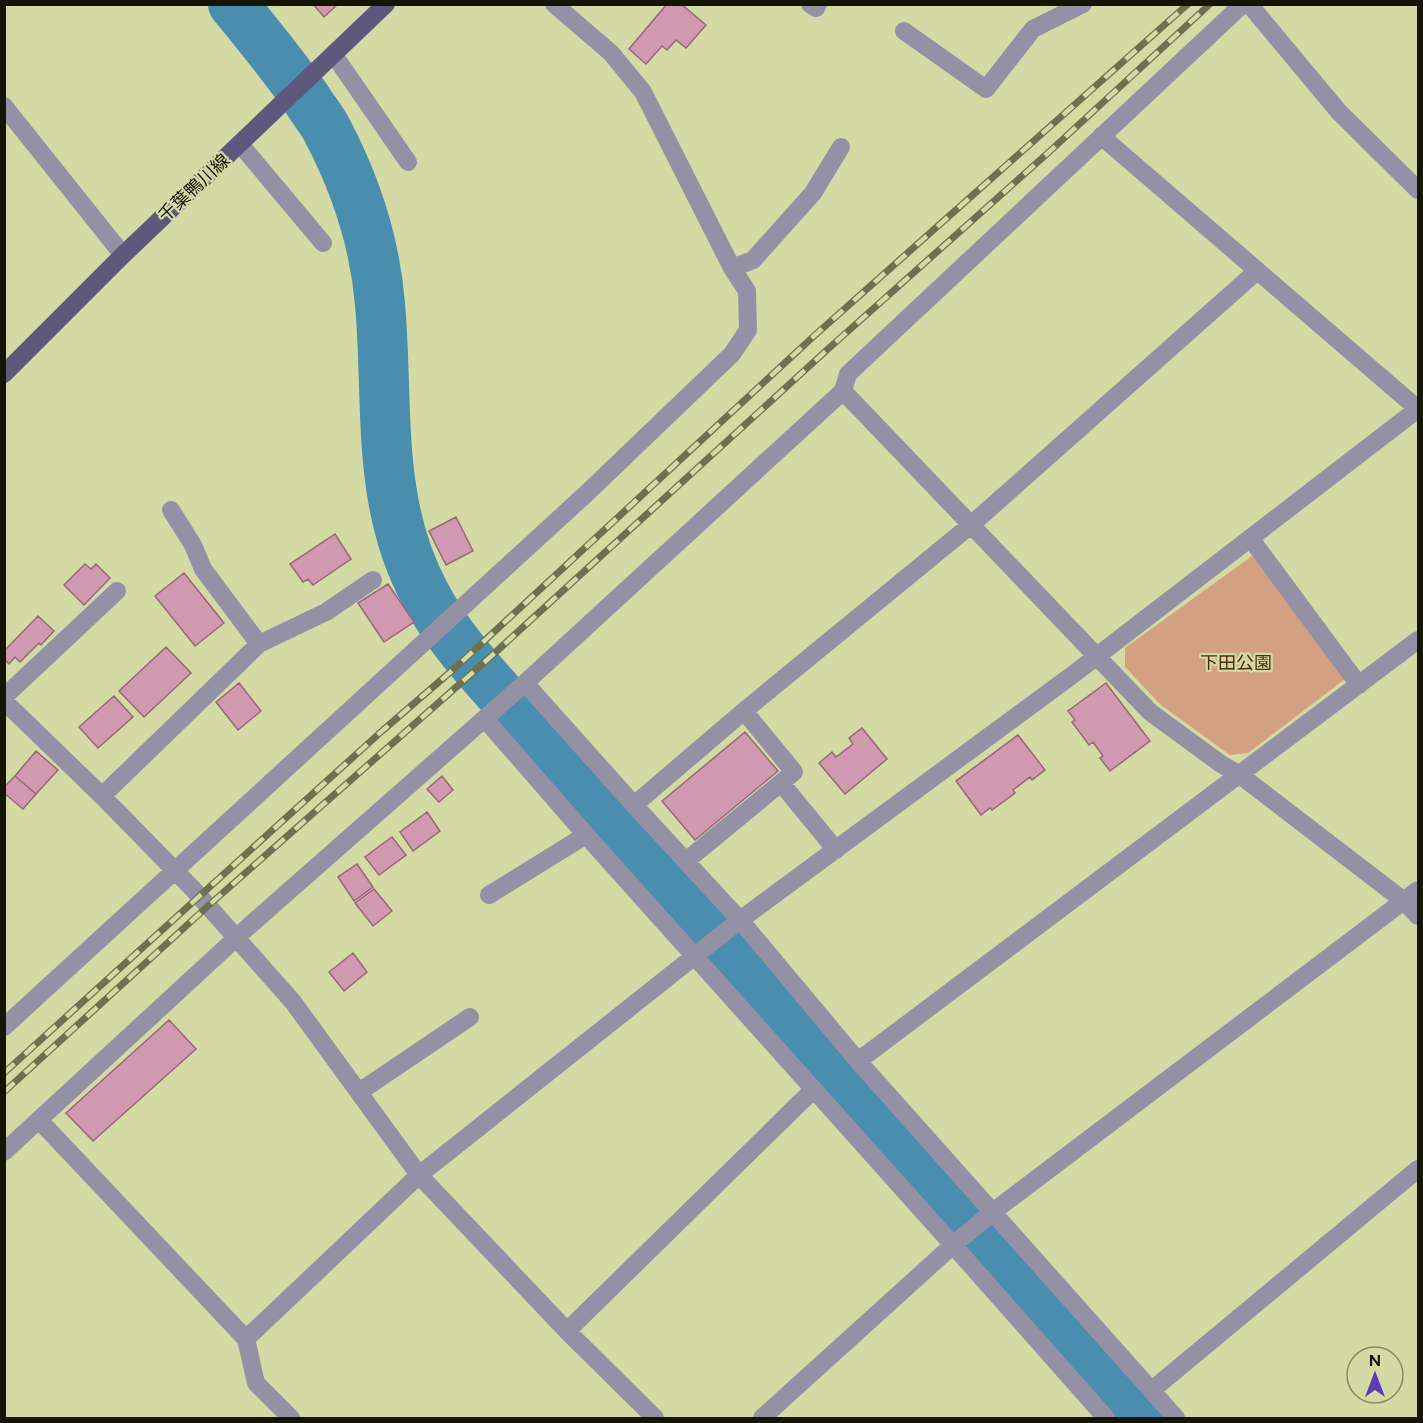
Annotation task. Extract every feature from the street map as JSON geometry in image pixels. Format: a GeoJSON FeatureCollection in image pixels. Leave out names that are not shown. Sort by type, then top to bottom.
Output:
{"type":"FeatureCollection","features":[{"type":"Feature","properties":{"kind":"main road","name":"千葉鴨川線"},"geometry":{"type":"LineString","coordinates":[[4,374],[123,255],[386,4]]}},
{"type":"Feature","properties":{"kind":"street"},"geometry":{"type":"LineString","coordinates":[[4,1027],[587,493],[732,354],[748,330],[747,291],[732,268],[643,92],[611,53],[554,4]]}},
{"type":"Feature","properties":{"kind":"street"},"geometry":{"type":"LineString","coordinates":[[810,4],[816,9],[818,4]]}},
{"type":"Feature","properties":{"kind":"street"},"geometry":{"type":"LineString","coordinates":[[904,31],[986,89],[1033,29],[1083,4]]}},
{"type":"Feature","properties":{"kind":"street"},"geometry":{"type":"LineString","coordinates":[[4,1152],[236,938],[525,683],[843,391],[848,374],[1243,4]]}},
{"type":"Feature","properties":{"kind":"street"},"geometry":{"type":"LineString","coordinates":[[1249,4],[1340,112],[1419,190]]}},
{"type":"Feature","properties":{"kind":"street"},"geometry":{"type":"LineString","coordinates":[[334,55],[408,162]]}},
{"type":"Feature","properties":{"kind":"street"},"geometry":{"type":"LineString","coordinates":[[4,106],[123,255]]}},
{"type":"Feature","properties":{"kind":"street"},"geometry":{"type":"LineString","coordinates":[[246,1339],[419,1175],[740,920],[1098,656],[1418,409],[1101,136]]}},
{"type":"Feature","properties":{"kind":"street"},"geometry":{"type":"LineString","coordinates":[[240,144],[323,243]]}},
{"type":"Feature","properties":{"kind":"street"},"geometry":{"type":"LineString","coordinates":[[732,268],[753,260],[813,193],[841,147]]}},
{"type":"Feature","properties":{"kind":"street"},"geometry":{"type":"LineString","coordinates":[[634,806],[744,711],[972,524],[1257,271]]}},
{"type":"Feature","properties":{"kind":"street"},"geometry":{"type":"LineString","coordinates":[[843,391],[1156,717],[1411,895],[1419,916]]}},
{"type":"Feature","properties":{"kind":"street"},"geometry":{"type":"LineString","coordinates":[[171,510],[193,545],[203,569],[259,644]]}},
{"type":"Feature","properties":{"kind":"street"},"geometry":{"type":"LineString","coordinates":[[1250,538],[1359,685]]}},
{"type":"Feature","properties":{"kind":"street"},"geometry":{"type":"LineString","coordinates":[[102,796],[259,644],[326,612],[373,580]]}},
{"type":"Feature","properties":{"kind":"street"},"geometry":{"type":"LineString","coordinates":[[117,591],[4,699],[176,870],[293,1002],[419,1175],[567,1331],[655,1419]]}},
{"type":"Feature","properties":{"kind":"street"},"geometry":{"type":"LineString","coordinates":[[858,1061],[1419,640]]}},
{"type":"Feature","properties":{"kind":"street"},"geometry":{"type":"LineString","coordinates":[[525,683],[634,806],[740,920],[858,1061],[994,1211],[1176,1419]]}},
{"type":"Feature","properties":{"kind":"street"},"geometry":{"type":"LineString","coordinates":[[686,861],[794,772],[744,711]]}},
{"type":"Feature","properties":{"kind":"street"},"geometry":{"type":"LineString","coordinates":[[485,719],[1106,1419]]}},
{"type":"Feature","properties":{"kind":"street"},"geometry":{"type":"LineString","coordinates":[[781,783],[836,850]]}},
{"type":"Feature","properties":{"kind":"street"},"geometry":{"type":"LineString","coordinates":[[489,895],[586,835]]}},
{"type":"Feature","properties":{"kind":"street"},"geometry":{"type":"LineString","coordinates":[[762,1419],[953,1245],[994,1211],[1411,895]]}},
{"type":"Feature","properties":{"kind":"street"},"geometry":{"type":"LineString","coordinates":[[359,1092],[470,1017]]}},
{"type":"Feature","properties":{"kind":"street"},"geometry":{"type":"LineString","coordinates":[[567,1331],[813,1090]]}},
{"type":"Feature","properties":{"kind":"street"},"geometry":{"type":"LineString","coordinates":[[39,1120],[246,1339],[256,1383],[291,1419]]}},
{"type":"Feature","properties":{"kind":"street"},"geometry":{"type":"LineString","coordinates":[[1152,1390],[1419,1169]]}},
{"type":"Feature","properties":{"kind":"green space","name":"下田公園"},"geometry":{"type":"Polygon","coordinates":[[[1252,556],[1345,679],[1248,753],[1230,755],[1161,705],[1125,667],[1125,648],[1252,556]]]}},
{"type":"Feature","properties":{"kind":"building"},"geometry":{"type":"Polygon","coordinates":[[[313,4],[338,4],[324,17],[313,4]]]}},
{"type":"Feature","properties":{"kind":"building"},"geometry":{"type":"Polygon","coordinates":[[[667,4],[681,4],[706,25],[686,48],[676,40],[667,50],[662,46],[646,64],[629,49],[667,4]]]}},
{"type":"Feature","properties":{"kind":"building"},"geometry":{"type":"Polygon","coordinates":[[[456,517],[473,551],[446,565],[429,531],[456,517]]]}},
{"type":"Feature","properties":{"kind":"building"},"geometry":{"type":"Polygon","coordinates":[[[335,534],[351,559],[313,585],[308,579],[303,582],[290,564],[335,534]]]}},
{"type":"Feature","properties":{"kind":"building"},"geometry":{"type":"Polygon","coordinates":[[[85,564],[91,569],[96,564],[110,578],[84,605],[64,585],[85,564]]]}},
{"type":"Feature","properties":{"kind":"building"},"geometry":{"type":"Polygon","coordinates":[[[184,573],[224,623],[195,646],[155,596],[184,573]]]}},
{"type":"Feature","properties":{"kind":"building"},"geometry":{"type":"Polygon","coordinates":[[[388,584],[414,622],[384,642],[358,603],[388,584]]]}},
{"type":"Feature","properties":{"kind":"building"},"geometry":{"type":"Polygon","coordinates":[[[38,616],[54,631],[20,662],[15,657],[9,664],[4,659],[4,651],[38,616]]]}},
{"type":"Feature","properties":{"kind":"building"},"geometry":{"type":"Polygon","coordinates":[[[166,647],[191,673],[144,717],[119,691],[166,647]]]}},
{"type":"Feature","properties":{"kind":"building"},"geometry":{"type":"Polygon","coordinates":[[[239,683],[261,711],[238,730],[216,702],[239,683]]]}},
{"type":"Feature","properties":{"kind":"building"},"geometry":{"type":"Polygon","coordinates":[[[1106,683],[1150,741],[1110,771],[1100,758],[1103,756],[1093,742],[1089,745],[1072,722],[1075,720],[1068,711],[1106,683]]]}},
{"type":"Feature","properties":{"kind":"building"},"geometry":{"type":"Polygon","coordinates":[[[114,696],[133,717],[98,748],[79,727],[114,696]]]}},
{"type":"Feature","properties":{"kind":"building"},"geometry":{"type":"Polygon","coordinates":[[[862,728],[887,759],[845,794],[819,763],[832,752],[836,757],[853,744],[849,738],[862,728]]]}},
{"type":"Feature","properties":{"kind":"building"},"geometry":{"type":"Polygon","coordinates":[[[745,732],[778,771],[695,840],[662,801],[745,732]]]}},
{"type":"Feature","properties":{"kind":"building"},"geometry":{"type":"Polygon","coordinates":[[[1018,735],[1045,770],[1032,780],[1030,777],[1013,790],[1015,793],[981,815],[956,781],[1018,735]]]}},
{"type":"Feature","properties":{"kind":"building"},"geometry":{"type":"Polygon","coordinates":[[[36,751],[58,770],[36,794],[15,776],[36,751]]]}},
{"type":"Feature","properties":{"kind":"building"},"geometry":{"type":"Polygon","coordinates":[[[15,776],[36,794],[23,809],[4,793],[4,787],[15,776]]]}},
{"type":"Feature","properties":{"kind":"building"},"geometry":{"type":"Polygon","coordinates":[[[442,776],[453,790],[439,802],[427,789],[442,776]]]}},
{"type":"Feature","properties":{"kind":"building"},"geometry":{"type":"Polygon","coordinates":[[[427,812],[440,831],[413,851],[400,832],[427,812]]]}},
{"type":"Feature","properties":{"kind":"building"},"geometry":{"type":"Polygon","coordinates":[[[392,837],[406,855],[379,875],[365,857],[392,837]]]}},
{"type":"Feature","properties":{"kind":"building"},"geometry":{"type":"Polygon","coordinates":[[[357,864],[373,887],[354,901],[338,877],[357,864]]]}},
{"type":"Feature","properties":{"kind":"building"},"geometry":{"type":"Polygon","coordinates":[[[374,889],[392,911],[373,926],[355,903],[374,889]]]}},
{"type":"Feature","properties":{"kind":"building"},"geometry":{"type":"Polygon","coordinates":[[[353,953],[367,972],[344,991],[329,972],[353,953]]]}},
{"type":"Feature","properties":{"kind":"building"},"geometry":{"type":"Polygon","coordinates":[[[169,1020],[196,1049],[93,1141],[66,1113],[169,1020]]]}},
{"type":"Feature","properties":{"kind":"waterway"},"geometry":{"type":"LineString","coordinates":[[233,4],[281,64],[323,123],[355,193],[374,259],[380,304],[387,452],[398,524],[409,559],[425,594],[445,627],[482,673],[629,839],[1147,1418]]}},
{"type":"Feature","properties":{"kind":"railway"},"geometry":{"type":"LineString","coordinates":[[4,1073],[382,731],[455,668],[814,336],[1188,4]]}},
{"type":"Feature","properties":{"kind":"railway"},"geometry":{"type":"LineString","coordinates":[[4,1092],[208,906],[487,660],[1210,4]]}}]}
